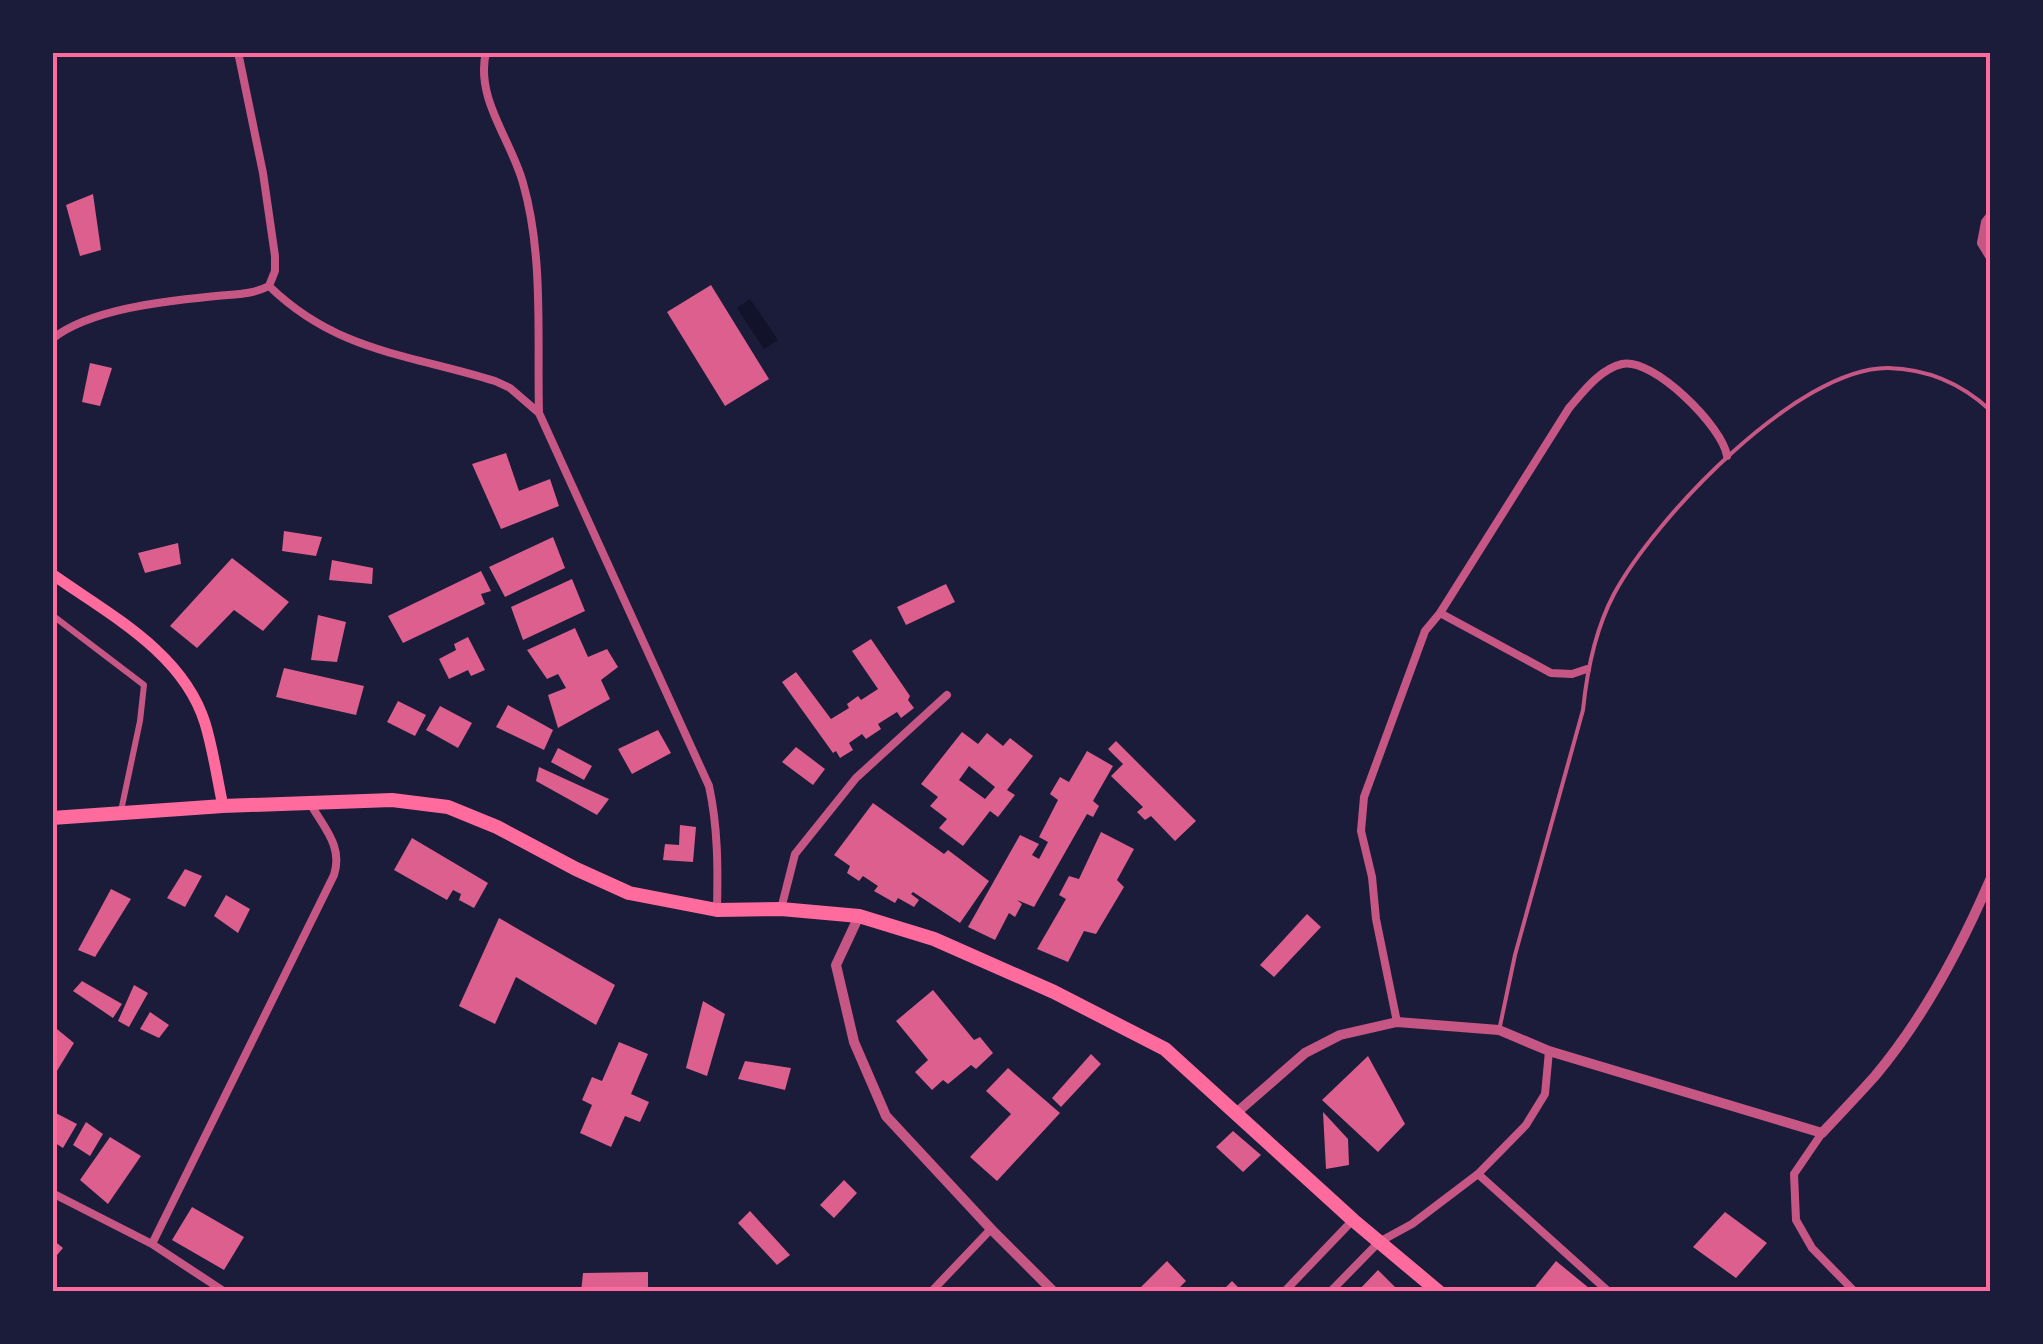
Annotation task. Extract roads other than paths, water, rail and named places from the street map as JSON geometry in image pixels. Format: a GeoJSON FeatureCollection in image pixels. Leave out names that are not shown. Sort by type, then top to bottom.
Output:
{"type":"FeatureCollection","features":[{"type":"Feature","properties":{"kind":"highway"},"geometry":{"type":"LineString","coordinates":[[52,818],[392,800],[448,807],[629,892],[718,910],[781,908],[860,916],[934,938],[1120,1023],[1165,1048],[1353,1220],[1439,1292]]}},
{"type":"Feature","properties":{"kind":"main road"},"geometry":{"type":"LineString","coordinates":[[52,574],[154,647],[183,680],[204,720],[223,806]]}},
{"type":"Feature","properties":{"kind":"street"},"geometry":{"type":"LineString","coordinates":[[52,339],[88,320],[117,312],[253,294],[268,286],[275,271],[275,256],[264,172],[238,52]]}},
{"type":"Feature","properties":{"kind":"street"},"geometry":{"type":"LineString","coordinates":[[486,52],[484,90],[523,180],[534,229],[539,413],[709,786],[718,853],[718,910]]}},
{"type":"Feature","properties":{"kind":"street"},"geometry":{"type":"LineString","coordinates":[[1990,217],[1982,243],[1990,256]]}},
{"type":"Feature","properties":{"kind":"street"},"geometry":{"type":"LineString","coordinates":[[268,286],[293,310],[328,332],[384,352],[494,380],[510,388],[539,413]]}},
{"type":"Feature","properties":{"kind":"street"},"geometry":{"type":"LineString","coordinates":[[1397,1022],[1361,831],[1364,797],[1425,631],[1569,408],[1589,385],[1620,364],[1633,364],[1681,394],[1714,428],[1725,443],[1727,456]]}},
{"type":"Feature","properties":{"kind":"street"},"geometry":{"type":"LineString","coordinates":[[1440,613],[1550,673],[1572,674],[1586,669]]}},
{"type":"Feature","properties":{"kind":"street"},"geometry":{"type":"LineString","coordinates":[[52,616],[144,685],[121,812]]}},
{"type":"Feature","properties":{"kind":"street"},"geometry":{"type":"LineString","coordinates":[[781,908],[795,854],[856,778],[947,695]]}},
{"type":"Feature","properties":{"kind":"street"},"geometry":{"type":"LineString","coordinates":[[152,1244],[334,876],[337,848],[311,804]]}},
{"type":"Feature","properties":{"kind":"street"},"geometry":{"type":"LineString","coordinates":[[1855,1292],[1812,1248],[1796,1220],[1794,1174],[1822,1133],[1876,1075],[1902,1039],[1941,977],[1990,880]]}},
{"type":"Feature","properties":{"kind":"street"},"geometry":{"type":"LineString","coordinates":[[860,916],[836,965],[847,1020],[886,1116],[1054,1292]]}},
{"type":"Feature","properties":{"kind":"street"},"geometry":{"type":"LineString","coordinates":[[1235,1114],[1305,1053],[1340,1034],[1397,1022],[1499,1030],[1549,1051],[1822,1133]]}},
{"type":"Feature","properties":{"kind":"street"},"geometry":{"type":"LineString","coordinates":[[1330,1292],[1379,1242],[1404,1230],[1478,1174],[1526,1125],[1545,1094],[1549,1051]]}},
{"type":"Feature","properties":{"kind":"street"},"geometry":{"type":"LineString","coordinates":[[1478,1174],[1610,1292]]}},
{"type":"Feature","properties":{"kind":"street"},"geometry":{"type":"LineString","coordinates":[[52,1194],[152,1244],[225,1292]]}},
{"type":"Feature","properties":{"kind":"street"},"geometry":{"type":"LineString","coordinates":[[1284,1292],[1353,1220]]}},
{"type":"Feature","properties":{"kind":"street"},"geometry":{"type":"LineString","coordinates":[[932,1292],[991,1230]]}},
{"type":"Feature","properties":{"kind":"lane"},"geometry":{"type":"LineString","coordinates":[[1499,1030],[1515,954],[1584,710],[1586,669],[1621,582],[1658,530],[1727,456],[1816,390],[1857,374],[1886,368],[1947,380],[1970,391],[1990,410]]}}]}
